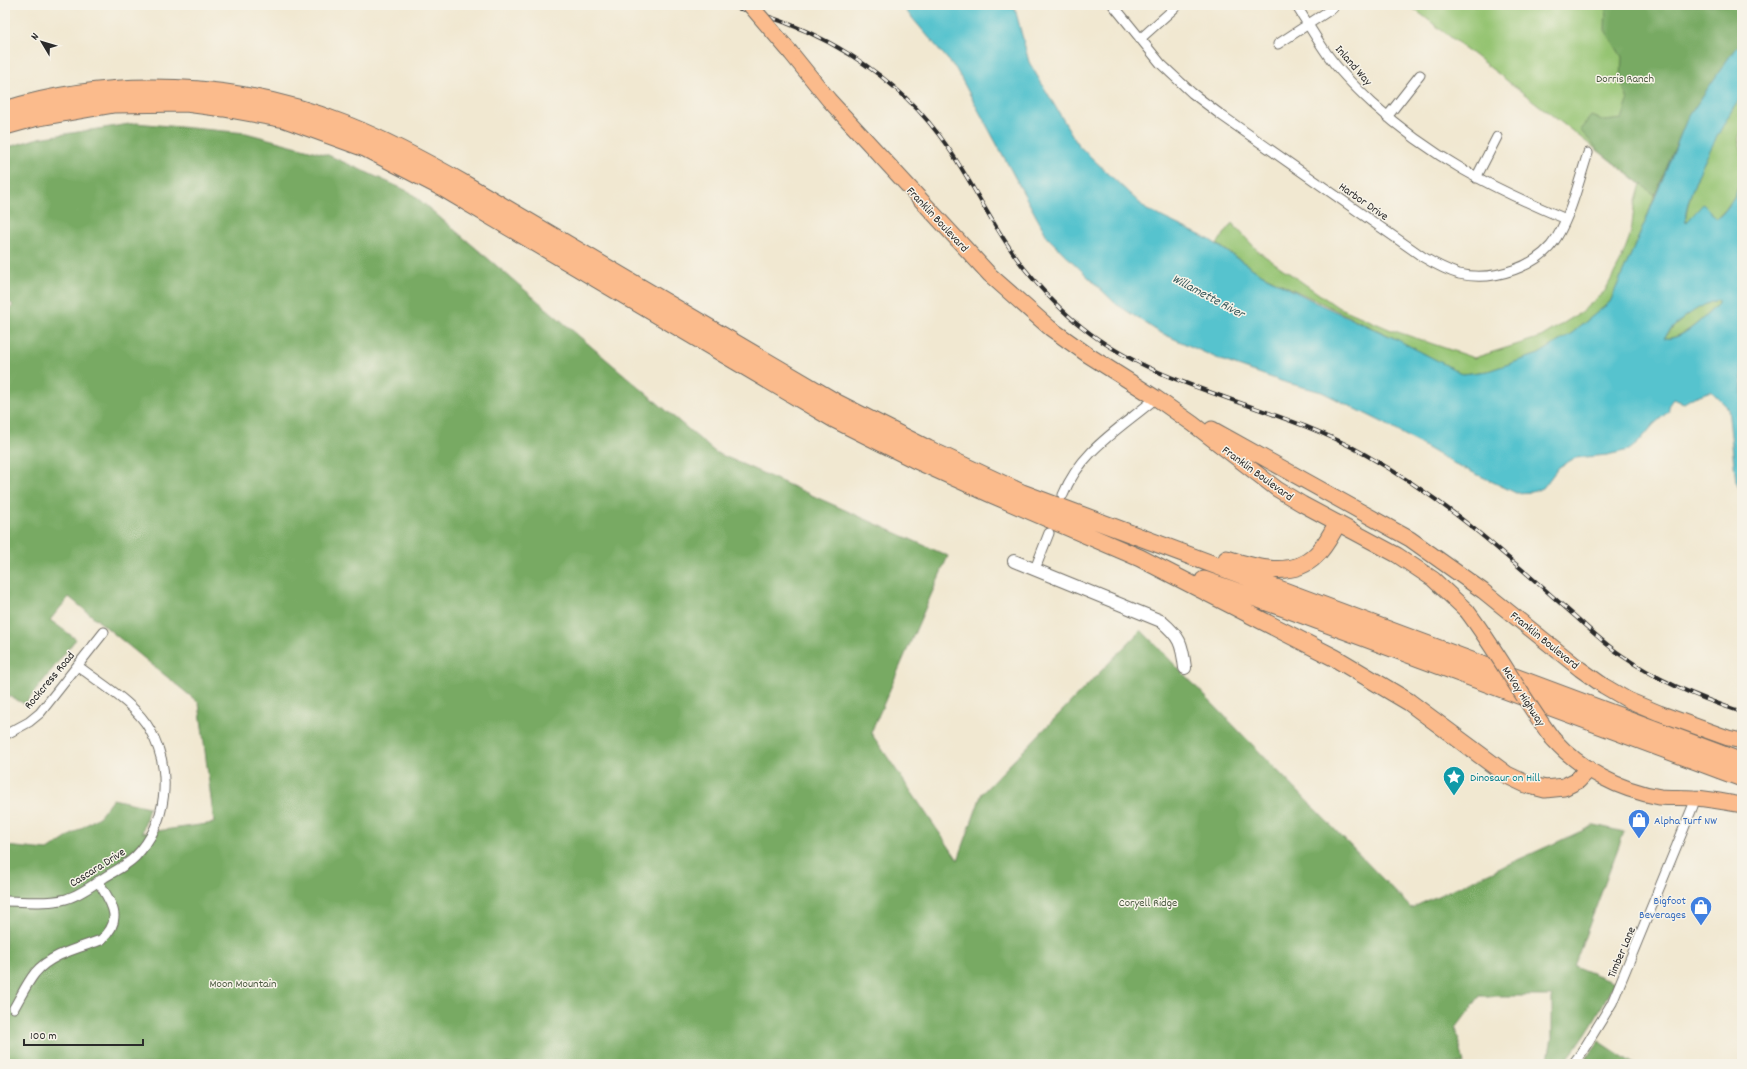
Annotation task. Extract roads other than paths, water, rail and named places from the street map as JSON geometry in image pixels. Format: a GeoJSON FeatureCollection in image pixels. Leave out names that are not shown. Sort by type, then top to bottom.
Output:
{"type":"FeatureCollection","features":[{"type":"Feature","properties":{"kind":"highway"},"geometry":{"type":"LineString","coordinates":[[5,110],[64,96],[103,91],[144,88],[182,89],[261,99],[303,110],[344,124],[422,160],[718,334],[837,402],[928,449],[1022,493],[1742,762]]}},
{"type":"Feature","properties":{"kind":"highway"},"geometry":{"type":"LineString","coordinates":[[5,126],[34,118],[114,104],[186,103],[285,119],[337,137],[399,164],[443,188],[834,419],[914,459],[975,487],[1140,558],[1335,658],[1409,702],[1507,775],[1526,784],[1546,789],[1564,787],[1578,780],[1588,769]]}},
{"type":"Feature","properties":{"kind":"highway"},"geometry":{"type":"LineString","coordinates":[[1075,513],[1247,565],[1273,570],[1303,564],[1316,556],[1337,524]]}},
{"type":"Feature","properties":{"kind":"highway"},"geometry":{"type":"LineString","coordinates":[[1140,558],[1287,609],[1742,778]]}},
{"type":"Feature","properties":{"kind":"main road","name":"Franklin Boulevard"},"geometry":{"type":"LineString","coordinates":[[750,5],[834,106],[1004,288],[1068,342],[1156,398],[1193,424],[1277,489],[1337,524]]}},
{"type":"Feature","properties":{"kind":"main road","name":"Franklin Boulevard"},"geometry":{"type":"LineString","coordinates":[[1156,398],[1410,539],[1483,591],[1604,686],[1628,700],[1659,713],[1728,738],[1742,741]]}},
{"type":"Feature","properties":{"kind":"main road"},"geometry":{"type":"LineString","coordinates":[[1337,524],[1345,514],[1349,512],[1362,511]]}},
{"type":"Feature","properties":{"kind":"main road","name":"McVay Highway"},"geometry":{"type":"LineString","coordinates":[[1337,524],[1397,555],[1433,579],[1467,611],[1482,631],[1537,719],[1566,754],[1610,782],[1636,791],[1661,797],[1695,798],[1742,806]]}},
{"type":"Feature","properties":{"kind":"street","name":"Harbor Drive"},"geometry":{"type":"LineString","coordinates":[[1113,5],[1162,64],[1192,93],[1220,115],[1423,257],[1440,267],[1460,274],[1479,276],[1501,274],[1523,266],[1541,254],[1557,238],[1566,219],[1588,153]]}},
{"type":"Feature","properties":{"kind":"street"},"geometry":{"type":"LineString","coordinates":[[1140,39],[1178,5]]}},
{"type":"Feature","properties":{"kind":"street","name":"Inland Way"},"geometry":{"type":"LineString","coordinates":[[1296,5],[1327,54],[1342,72],[1387,117],[1423,146],[1476,178],[1517,199],[1566,219]]}},
{"type":"Feature","properties":{"kind":"street"},"geometry":{"type":"LineString","coordinates":[[1278,44],[1333,8]]}},
{"type":"Feature","properties":{"kind":"street"},"geometry":{"type":"LineString","coordinates":[[1387,117],[1420,75]]}},
{"type":"Feature","properties":{"kind":"street"},"geometry":{"type":"LineString","coordinates":[[1476,178],[1497,137]]}},
{"type":"Feature","properties":{"kind":"street"},"geometry":{"type":"LineString","coordinates":[[1063,495],[1068,482],[1084,459],[1105,439],[1156,398]]}},
{"type":"Feature","properties":{"kind":"street"},"geometry":{"type":"LineString","coordinates":[[1035,569],[1049,533]]}},
{"type":"Feature","properties":{"kind":"street"},"geometry":{"type":"LineString","coordinates":[[1014,561],[1160,621],[1174,633],[1182,647],[1185,668]]}},
{"type":"Feature","properties":{"kind":"street","name":"Rockcress Road"},"geometry":{"type":"LineString","coordinates":[[5,735],[29,722],[40,713],[104,632]]}},
{"type":"Feature","properties":{"kind":"street","name":"Cascara Drive"},"geometry":{"type":"LineString","coordinates":[[5,901],[64,899],[76,895],[134,858],[146,844],[157,827],[162,808],[164,789],[163,775],[157,746],[150,730],[141,717],[128,705],[78,666]]}},
{"type":"Feature","properties":{"kind":"street","name":"Timber Lane"},"geometry":{"type":"LineString","coordinates":[[1573,1064],[1612,1003],[1695,798]]}},
{"type":"Feature","properties":{"kind":"street"},"geometry":{"type":"LineString","coordinates":[[14,1008],[35,974],[43,966],[52,959],[102,940],[107,935],[115,921],[115,911],[98,881]]}},
{"type":"Feature","properties":{"kind":"water","name":"Willamette River"},"geometry":{"type":"Polygon","coordinates":[[[901,5],[1014,5],[1029,62],[1078,145],[1147,210],[1210,240],[1259,273],[1321,305],[1396,339],[1463,374],[1488,371],[1539,354],[1572,333],[1610,302],[1646,220],[1687,119],[1734,50],[1742,42],[1742,94],[1702,166],[1689,199],[1686,212],[1686,223],[1703,204],[1717,219],[1726,210],[1742,179],[1742,494],[1736,482],[1728,408],[1711,391],[1694,397],[1684,403],[1673,399],[1668,406],[1669,411],[1654,424],[1638,443],[1629,450],[1607,455],[1575,458],[1559,467],[1543,488],[1532,492],[1516,493],[1451,462],[1384,423],[1322,392],[1284,382],[1221,360],[1159,332],[1116,304],[1048,238],[956,69],[901,5]],[[1718,300],[1711,302],[1688,315],[1674,326],[1664,338],[1671,338],[1686,332],[1718,304],[1718,300]]]}},
{"type":"Feature","properties":{"kind":"railway"},"geometry":{"type":"LineString","coordinates":[[723,5],[756,13],[789,24],[820,38],[850,55],[879,75],[905,97],[928,122],[949,149],[968,178],[994,224],[1030,276],[1066,314],[1113,349],[1147,367],[1220,396],[1295,422],[1331,437],[1366,455],[1438,501],[1489,541],[1598,637],[1621,655],[1664,681],[1710,701],[1742,712]]}},
{"type":"Feature","properties":{"kind":"place","name":"Dinosaur on Hill"},"geometry":{"type":"Point","coordinates":[1454,796]}},
{"type":"Feature","properties":{"kind":"place","name":"Alpha Turf NW"},"geometry":{"type":"Point","coordinates":[1639,840]}},
{"type":"Feature","properties":{"kind":"place","name":"Bigfoot Beverages"},"geometry":{"type":"Point","coordinates":[1701,926]}},
{"type":"Feature","properties":{"kind":"park label","name":"Dorris Ranch"},"geometry":{"type":"Point","coordinates":[1625,78]}},
{"type":"Feature","properties":{"kind":"park label","name":"Coryell Ridge"},"geometry":{"type":"Point","coordinates":[1148,902]}},
{"type":"Feature","properties":{"kind":"park label","name":"Moon Mountain"},"geometry":{"type":"Point","coordinates":[243,983]}}]}
